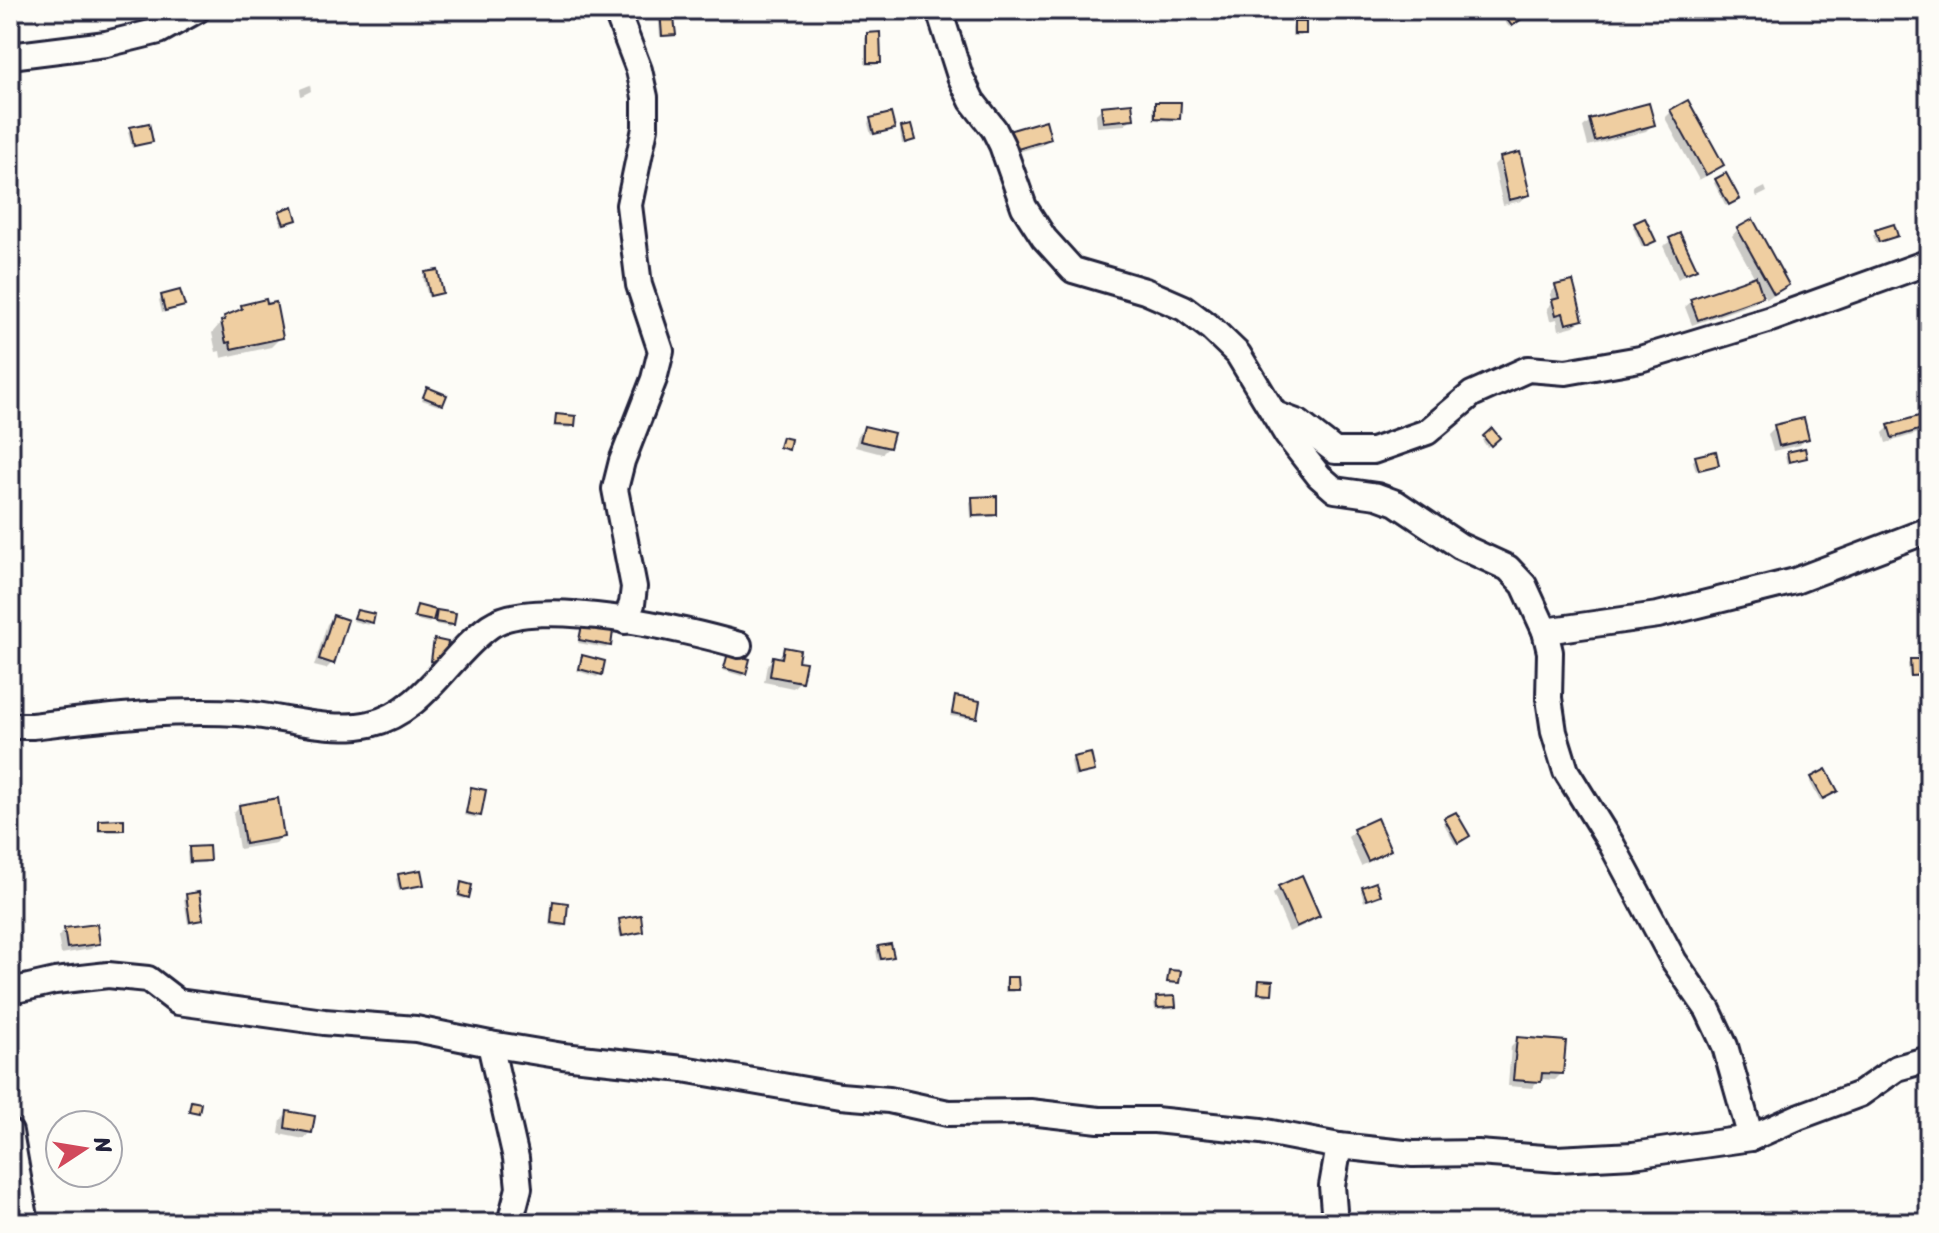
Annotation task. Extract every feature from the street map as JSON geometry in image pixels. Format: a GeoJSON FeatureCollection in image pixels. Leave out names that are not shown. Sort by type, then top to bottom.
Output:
{"type":"FeatureCollection","features":[{"type":"Feature","properties":{"kind":"street"},"geometry":{"type":"LineString","coordinates":[[10,56],[106,44],[159,31],[197,10]]}},
{"type":"Feature","properties":{"kind":"street"},"geometry":{"type":"LineString","coordinates":[[616,10],[639,70],[645,97],[645,128],[629,205],[639,285],[661,351],[615,489],[634,587],[632,604],[625,621]]}},
{"type":"Feature","properties":{"kind":"street"},"geometry":{"type":"LineString","coordinates":[[939,10],[955,62],[972,101],[994,129],[1024,207],[1044,238],[1073,270],[1165,298],[1184,308],[1238,354],[1319,476],[1335,490],[1377,496],[1396,503],[1460,546],[1508,568],[1524,585],[1545,631],[1550,652],[1549,698],[1554,732],[1566,771],[1612,845],[1674,961],[1708,1010],[1725,1046],[1751,1138]]}},
{"type":"Feature","properties":{"kind":"street"},"geometry":{"type":"LineString","coordinates":[[1275,414],[1299,423],[1335,451],[1373,451],[1427,432],[1472,394],[1528,369],[1566,372],[1640,359],[1768,320],[1929,262]]}},
{"type":"Feature","properties":{"kind":"street"},"geometry":{"type":"LineString","coordinates":[[1545,631],[1658,615],[1795,581],[1929,530]]}},
{"type":"Feature","properties":{"kind":"street"},"geometry":{"type":"LineString","coordinates":[[10,726],[178,712],[264,716],[341,727],[369,724],[396,715],[443,675],[491,625],[507,618],[540,613],[651,623],[739,645]]}},
{"type":"Feature","properties":{"kind":"street"},"geometry":{"type":"LineString","coordinates":[[10,988],[108,975],[148,979],[178,1002],[324,1022],[416,1029],[563,1056],[712,1073],[840,1096],[889,1100],[948,1113],[1030,1112],[1099,1120],[1155,1120],[1261,1131],[1339,1146],[1413,1154],[1478,1153],[1557,1159],[1633,1155],[1751,1138],[1860,1094],[1897,1068],[1929,1059]]}},
{"type":"Feature","properties":{"kind":"street"},"geometry":{"type":"LineString","coordinates":[[490,1044],[516,1158],[519,1188],[510,1223]]}},
{"type":"Feature","properties":{"kind":"street"},"geometry":{"type":"LineString","coordinates":[[10,1132],[26,1223]]}},
{"type":"Feature","properties":{"kind":"street"},"geometry":{"type":"LineString","coordinates":[[1335,1223],[1332,1186],[1339,1146]]}},
{"type":"Feature","properties":{"kind":"building"},"geometry":{"type":"Polygon","coordinates":[[[660,10],[673,10],[676,35],[662,36],[660,10]]]}},
{"type":"Feature","properties":{"kind":"building"},"geometry":{"type":"Polygon","coordinates":[[[1509,10],[1523,10],[1527,15],[1512,26],[1503,14],[1509,10]]]}},
{"type":"Feature","properties":{"kind":"building"},"geometry":{"type":"Polygon","coordinates":[[[1294,22],[1306,22],[1306,34],[1294,34],[1294,22]]]}},
{"type":"Feature","properties":{"kind":"building"},"geometry":{"type":"Polygon","coordinates":[[[880,32],[881,63],[867,63],[867,33],[880,32]]]}},
{"type":"Feature","properties":{"kind":"building"},"geometry":{"type":"Polygon","coordinates":[[[1688,100],[1724,165],[1706,175],[1670,110],[1688,100]]]}},
{"type":"Feature","properties":{"kind":"building"},"geometry":{"type":"Polygon","coordinates":[[[1155,102],[1181,102],[1180,119],[1155,118],[1155,102]]]}},
{"type":"Feature","properties":{"kind":"building"},"geometry":{"type":"Polygon","coordinates":[[[1132,103],[1134,119],[1103,122],[1101,106],[1132,103]]]}},
{"type":"Feature","properties":{"kind":"building"},"geometry":{"type":"Polygon","coordinates":[[[1649,103],[1655,125],[1595,141],[1589,119],[1649,103]]]}},
{"type":"Feature","properties":{"kind":"building"},"geometry":{"type":"Polygon","coordinates":[[[891,113],[895,129],[874,134],[870,118],[891,113]]]}},
{"type":"Feature","properties":{"kind":"building"},"geometry":{"type":"Polygon","coordinates":[[[1046,120],[1051,139],[1011,151],[1005,132],[1046,120]]]}},
{"type":"Feature","properties":{"kind":"building"},"geometry":{"type":"Polygon","coordinates":[[[149,123],[153,142],[134,146],[130,127],[149,123]]]}},
{"type":"Feature","properties":{"kind":"building"},"geometry":{"type":"Polygon","coordinates":[[[911,125],[915,140],[905,143],[901,127],[911,125]]]}},
{"type":"Feature","properties":{"kind":"building"},"geometry":{"type":"Polygon","coordinates":[[[1520,152],[1530,195],[1509,200],[1500,157],[1520,152]]]}},
{"type":"Feature","properties":{"kind":"building"},"geometry":{"type":"Polygon","coordinates":[[[1726,173],[1740,199],[1729,205],[1715,179],[1726,173]]]}},
{"type":"Feature","properties":{"kind":"building"},"geometry":{"type":"Polygon","coordinates":[[[293,206],[297,220],[284,224],[279,211],[293,206]]]}},
{"type":"Feature","properties":{"kind":"building"},"geometry":{"type":"Polygon","coordinates":[[[1645,218],[1656,241],[1645,246],[1634,223],[1645,218]]]}},
{"type":"Feature","properties":{"kind":"building"},"geometry":{"type":"Polygon","coordinates":[[[1753,219],[1789,285],[1774,294],[1737,228],[1753,219]]]}},
{"type":"Feature","properties":{"kind":"building"},"geometry":{"type":"Polygon","coordinates":[[[1894,224],[1898,236],[1879,242],[1875,230],[1894,224]]]}},
{"type":"Feature","properties":{"kind":"building"},"geometry":{"type":"Polygon","coordinates":[[[1680,233],[1697,269],[1685,274],[1669,238],[1680,233]]]}},
{"type":"Feature","properties":{"kind":"building"},"geometry":{"type":"Polygon","coordinates":[[[438,270],[443,293],[430,296],[425,272],[438,270]]]}},
{"type":"Feature","properties":{"kind":"building"},"geometry":{"type":"Polygon","coordinates":[[[1756,276],[1763,297],[1698,320],[1690,299],[1756,276]]]}},
{"type":"Feature","properties":{"kind":"building"},"geometry":{"type":"Polygon","coordinates":[[[1573,281],[1583,320],[1566,324],[1563,313],[1556,315],[1552,300],[1559,298],[1555,285],[1573,281]]]}},
{"type":"Feature","properties":{"kind":"building"},"geometry":{"type":"Polygon","coordinates":[[[180,290],[185,306],[165,311],[161,295],[180,290]]]}},
{"type":"Feature","properties":{"kind":"building"},"geometry":{"type":"Polygon","coordinates":[[[266,299],[267,304],[276,302],[283,338],[231,349],[230,342],[226,343],[221,321],[225,320],[224,316],[242,309],[241,305],[266,299]]]}},
{"type":"Feature","properties":{"kind":"building"},"geometry":{"type":"Polygon","coordinates":[[[427,387],[447,395],[443,405],[423,397],[427,387]]]}},
{"type":"Feature","properties":{"kind":"building"},"geometry":{"type":"Polygon","coordinates":[[[1929,413],[1929,427],[1892,438],[1888,425],[1929,413]]]}},
{"type":"Feature","properties":{"kind":"building"},"geometry":{"type":"Polygon","coordinates":[[[556,414],[576,416],[575,426],[555,425],[556,414]]]}},
{"type":"Feature","properties":{"kind":"building"},"geometry":{"type":"Polygon","coordinates":[[[1804,418],[1809,439],[1779,446],[1774,425],[1804,418]]]}},
{"type":"Feature","properties":{"kind":"building"},"geometry":{"type":"Polygon","coordinates":[[[864,426],[894,433],[890,448],[860,441],[864,426]]]}},
{"type":"Feature","properties":{"kind":"building"},"geometry":{"type":"Polygon","coordinates":[[[1492,428],[1500,438],[1491,446],[1483,436],[1492,428]]]}},
{"type":"Feature","properties":{"kind":"building"},"geometry":{"type":"Polygon","coordinates":[[[782,437],[791,439],[789,450],[779,447],[782,437]]]}},
{"type":"Feature","properties":{"kind":"building"},"geometry":{"type":"Polygon","coordinates":[[[1805,448],[1807,458],[1789,462],[1787,452],[1805,448]]]}},
{"type":"Feature","properties":{"kind":"building"},"geometry":{"type":"Polygon","coordinates":[[[1716,451],[1719,465],[1699,470],[1695,456],[1716,451]]]}},
{"type":"Feature","properties":{"kind":"building"},"geometry":{"type":"Polygon","coordinates":[[[997,496],[997,515],[973,516],[972,497],[997,496]]]}},
{"type":"Feature","properties":{"kind":"building"},"geometry":{"type":"Polygon","coordinates":[[[417,605],[436,610],[433,621],[414,617],[417,605]]]}},
{"type":"Feature","properties":{"kind":"building"},"geometry":{"type":"Polygon","coordinates":[[[357,610],[375,614],[373,623],[354,618],[357,610]]]}},
{"type":"Feature","properties":{"kind":"building"},"geometry":{"type":"Polygon","coordinates":[[[437,610],[456,613],[454,625],[435,622],[437,610]]]}},
{"type":"Feature","properties":{"kind":"building"},"geometry":{"type":"Polygon","coordinates":[[[333,615],[348,620],[334,664],[319,659],[333,615]]]}},
{"type":"Feature","properties":{"kind":"building"},"geometry":{"type":"Polygon","coordinates":[[[582,625],[613,631],[611,646],[579,640],[582,625]]]}},
{"type":"Feature","properties":{"kind":"building"},"geometry":{"type":"Polygon","coordinates":[[[434,639],[448,642],[445,664],[431,661],[434,639]]]}},
{"type":"Feature","properties":{"kind":"building"},"geometry":{"type":"Polygon","coordinates":[[[784,647],[800,650],[798,661],[806,662],[802,682],[770,676],[773,656],[782,658],[784,647]]]}},
{"type":"Feature","properties":{"kind":"building"},"geometry":{"type":"Polygon","coordinates":[[[728,653],[750,659],[746,674],[724,668],[728,653]]]}},
{"type":"Feature","properties":{"kind":"building"},"geometry":{"type":"Polygon","coordinates":[[[582,655],[605,661],[602,675],[579,669],[582,655]]]}},
{"type":"Feature","properties":{"kind":"building"},"geometry":{"type":"Polygon","coordinates":[[[1910,659],[1924,659],[1925,675],[1911,676],[1910,659]]]}},
{"type":"Feature","properties":{"kind":"building"},"geometry":{"type":"Polygon","coordinates":[[[955,696],[980,701],[977,718],[952,713],[955,696]]]}},
{"type":"Feature","properties":{"kind":"building"},"geometry":{"type":"Polygon","coordinates":[[[1091,753],[1095,771],[1077,775],[1073,757],[1091,753]]]}},
{"type":"Feature","properties":{"kind":"building"},"geometry":{"type":"Polygon","coordinates":[[[1826,769],[1838,791],[1823,799],[1811,777],[1826,769]]]}},
{"type":"Feature","properties":{"kind":"building"},"geometry":{"type":"Polygon","coordinates":[[[471,787],[486,790],[481,816],[466,813],[471,787]]]}},
{"type":"Feature","properties":{"kind":"building"},"geometry":{"type":"Polygon","coordinates":[[[278,798],[284,837],[245,844],[239,805],[278,798]]]}},
{"type":"Feature","properties":{"kind":"building"},"geometry":{"type":"Polygon","coordinates":[[[1456,812],[1470,836],[1458,843],[1444,818],[1456,812]]]}},
{"type":"Feature","properties":{"kind":"building"},"geometry":{"type":"Polygon","coordinates":[[[1377,818],[1391,850],[1368,861],[1353,829],[1377,818]]]}},
{"type":"Feature","properties":{"kind":"building"},"geometry":{"type":"Polygon","coordinates":[[[124,819],[124,830],[99,830],[99,820],[124,819]]]}},
{"type":"Feature","properties":{"kind":"building"},"geometry":{"type":"Polygon","coordinates":[[[209,846],[210,861],[190,862],[189,847],[209,846]]]}},
{"type":"Feature","properties":{"kind":"building"},"geometry":{"type":"Polygon","coordinates":[[[421,870],[424,885],[401,889],[398,874],[421,870]]]}},
{"type":"Feature","properties":{"kind":"building"},"geometry":{"type":"Polygon","coordinates":[[[1302,875],[1320,916],[1296,927],[1278,886],[1302,875]]]}},
{"type":"Feature","properties":{"kind":"building"},"geometry":{"type":"Polygon","coordinates":[[[461,882],[472,885],[469,898],[459,895],[461,882]]]}},
{"type":"Feature","properties":{"kind":"building"},"geometry":{"type":"Polygon","coordinates":[[[1376,882],[1381,895],[1367,900],[1362,887],[1376,882]]]}},
{"type":"Feature","properties":{"kind":"building"},"geometry":{"type":"Polygon","coordinates":[[[199,892],[203,920],[190,922],[186,894],[199,892]]]}},
{"type":"Feature","properties":{"kind":"building"},"geometry":{"type":"Polygon","coordinates":[[[553,901],[568,903],[566,925],[551,923],[553,901]]]}},
{"type":"Feature","properties":{"kind":"building"},"geometry":{"type":"Polygon","coordinates":[[[641,915],[643,932],[622,936],[619,919],[641,915]]]}},
{"type":"Feature","properties":{"kind":"building"},"geometry":{"type":"Polygon","coordinates":[[[97,924],[100,944],[67,948],[64,928],[97,924]]]}},
{"type":"Feature","properties":{"kind":"building"},"geometry":{"type":"Polygon","coordinates":[[[891,944],[894,957],[881,959],[878,946],[891,944]]]}},
{"type":"Feature","properties":{"kind":"building"},"geometry":{"type":"Polygon","coordinates":[[[1169,970],[1181,971],[1179,983],[1167,982],[1169,970]]]}},
{"type":"Feature","properties":{"kind":"building"},"geometry":{"type":"Polygon","coordinates":[[[1007,977],[1018,977],[1019,990],[1007,990],[1007,977]]]}},
{"type":"Feature","properties":{"kind":"building"},"geometry":{"type":"Polygon","coordinates":[[[1259,980],[1273,981],[1272,994],[1258,993],[1259,980]]]}},
{"type":"Feature","properties":{"kind":"building"},"geometry":{"type":"Polygon","coordinates":[[[1175,996],[1176,1007],[1157,1008],[1156,997],[1175,996]]]}},
{"type":"Feature","properties":{"kind":"building"},"geometry":{"type":"Polygon","coordinates":[[[1517,1037],[1566,1041],[1563,1074],[1542,1073],[1541,1082],[1513,1080],[1517,1037]]]}},
{"type":"Feature","properties":{"kind":"building"},"geometry":{"type":"Polygon","coordinates":[[[191,1101],[201,1103],[199,1113],[189,1111],[191,1101]]]}},
{"type":"Feature","properties":{"kind":"building"},"geometry":{"type":"Polygon","coordinates":[[[287,1111],[315,1116],[312,1133],[285,1128],[287,1111]]]}}]}
